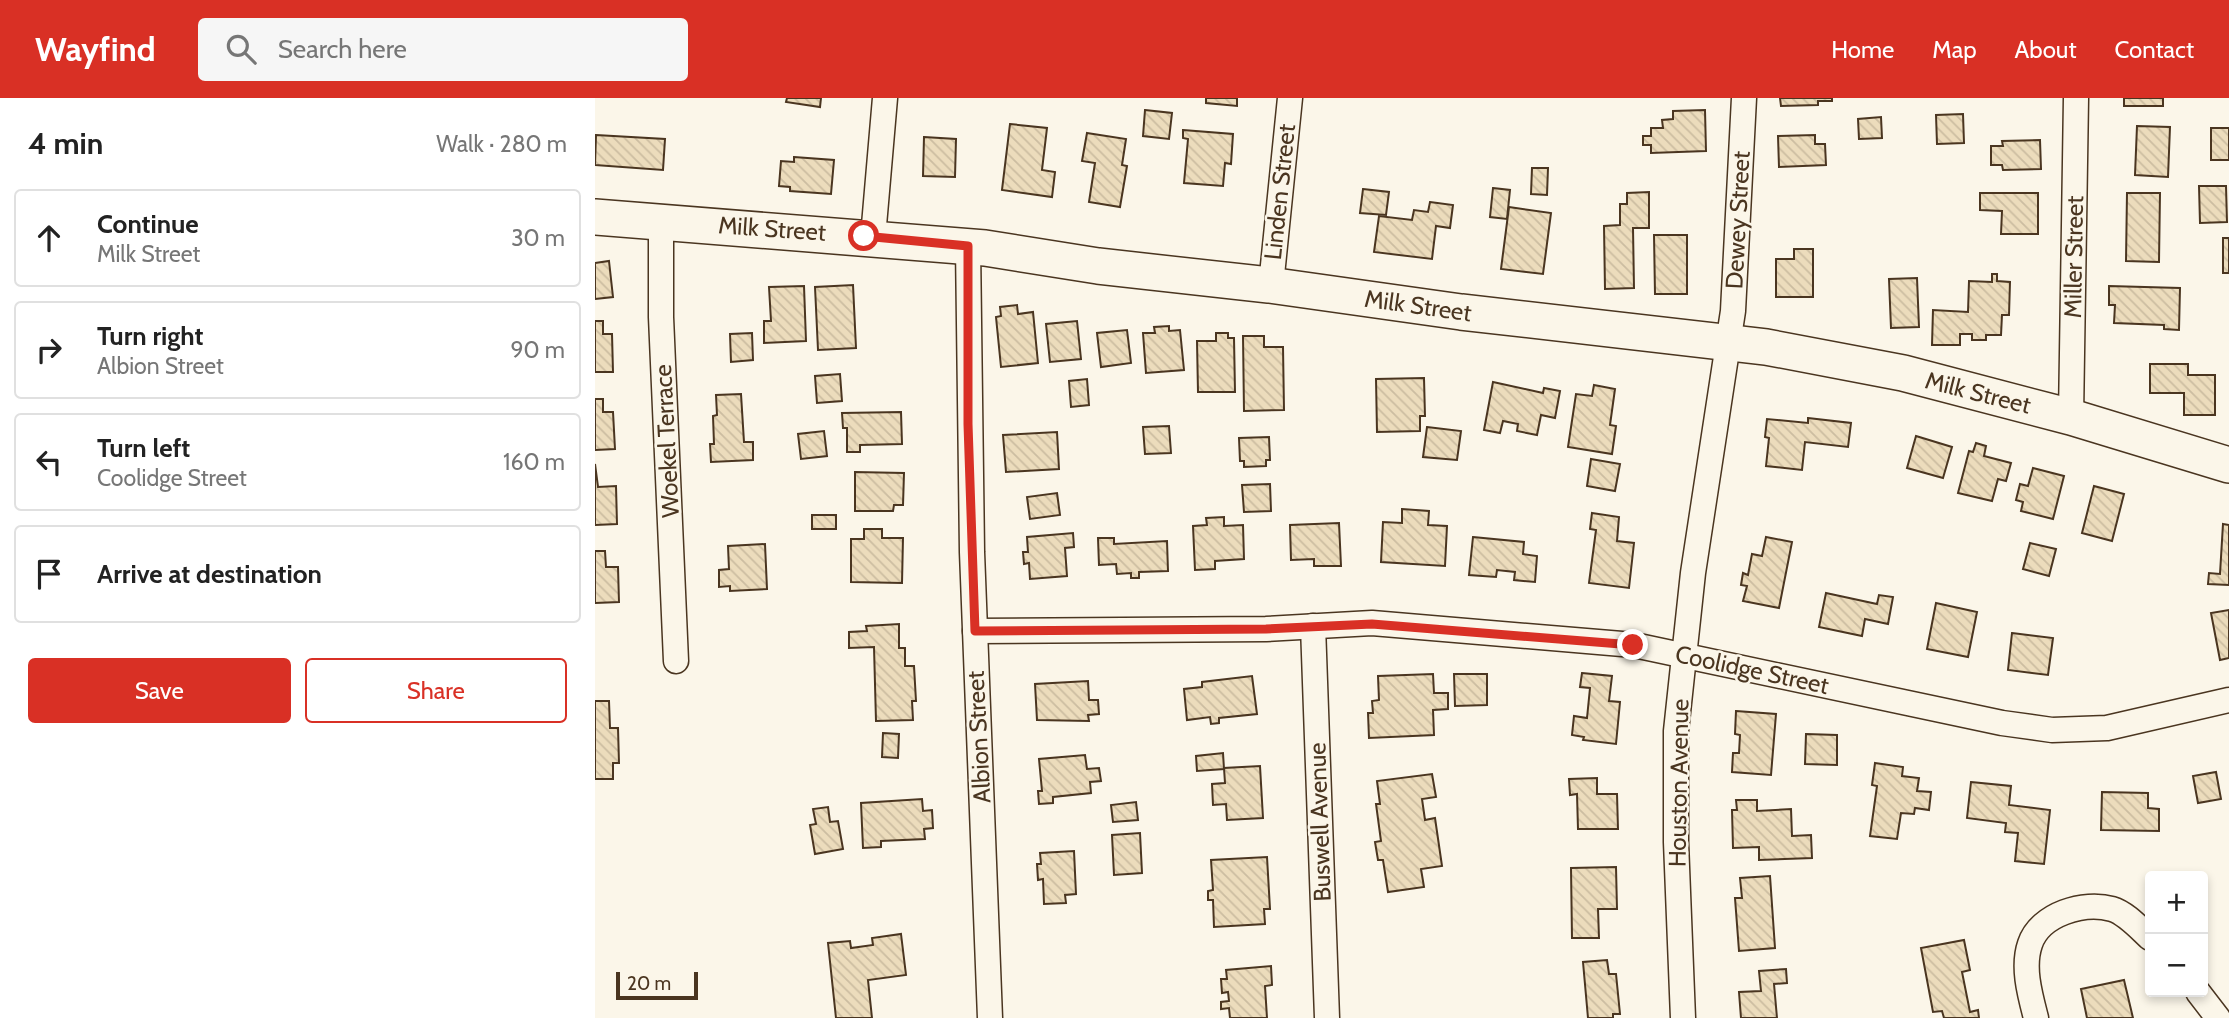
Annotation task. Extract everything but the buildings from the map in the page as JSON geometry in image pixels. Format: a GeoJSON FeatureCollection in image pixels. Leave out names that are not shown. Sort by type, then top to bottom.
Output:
{"type":"FeatureCollection","features":[{"type":"Feature","properties":{"kind":"street"},"geometry":{"type":"LineString","coordinates":[[873,237],[885,98]]}},
{"type":"Feature","properties":{"kind":"street","name":"Linden Street"},"geometry":{"type":"LineString","coordinates":[[1271,285],[1290,98]]}},
{"type":"Feature","properties":{"kind":"street","name":"Dewey Street"},"geometry":{"type":"LineString","coordinates":[[1728,342],[1739,231],[1744,98]]}},
{"type":"Feature","properties":{"kind":"street","name":"Miller Street"},"geometry":{"type":"LineString","coordinates":[[2071,416],[2076,98]]}},
{"type":"Feature","properties":{"kind":"street","name":"Milk Street"},"geometry":{"type":"LineString","coordinates":[[595,217],[968,246],[1098,266],[1271,285],[1461,312],[1728,342],[1891,371],[2071,416],[2229,465]]}},
{"type":"Feature","properties":{"kind":"street","name":"Woekel Terrace"},"geometry":{"type":"LineString","coordinates":[[661,221],[661,317],[676,661]]}},
{"type":"Feature","properties":{"kind":"street","name":"Albion Street"},"geometry":{"type":"LineString","coordinates":[[968,246],[968,424],[990,1018]]}},
{"type":"Feature","properties":{"kind":"street","name":"Houston Avenue"},"geometry":{"type":"LineString","coordinates":[[1683,1018],[1676,842],[1677,731],[1683,657],[1728,342]]}},
{"type":"Feature","properties":{"kind":"street","name":"Coolidge Street"},"geometry":{"type":"LineString","coordinates":[[975,631],[1372,624],[1633,645],[2002,723],[2052,730],[2107,728],[2229,700]]}},
{"type":"Feature","properties":{"kind":"street","name":"Buswell Avenue"},"geometry":{"type":"LineString","coordinates":[[1313,626],[1327,1018]]}},
{"type":"Feature","properties":{"kind":"street"},"geometry":{"type":"LineString","coordinates":[[2036,1018],[2027,963],[2030,943],[2041,926],[2062,913],[2085,906],[2114,909],[2145,934]]}},
{"type":"Feature","properties":{"kind":"street"},"geometry":{"type":"LineString","coordinates":[[2202,997],[2218,1018]]}},
{"type":"Feature","properties":{"kind":"route"},"geometry":{"type":"LineString","coordinates":[[864,236],[968,246],[968,424],[975,631],[1266,629],[1372,624],[1633,645]]}}]}
